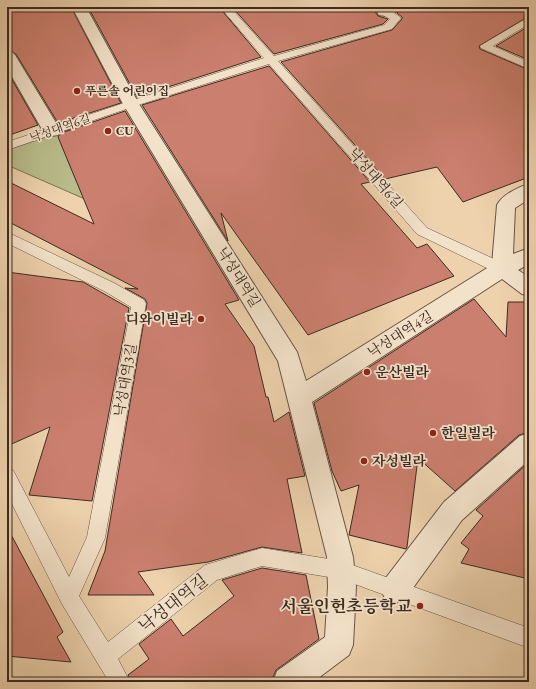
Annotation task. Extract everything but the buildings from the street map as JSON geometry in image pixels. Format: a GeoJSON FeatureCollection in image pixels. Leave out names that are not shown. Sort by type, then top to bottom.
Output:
{"type":"FeatureCollection","features":[{"type":"Feature","properties":{"kind":"street","name":"낙성대역길"},"geometry":{"type":"LineString","coordinates":[[79,7],[132,104],[289,359],[340,557],[342,587],[339,644],[294,680]]}},
{"type":"Feature","properties":{"kind":"street"},"geometry":{"type":"LineString","coordinates":[[7,55],[52,132]]}},
{"type":"Feature","properties":{"kind":"street"},"geometry":{"type":"LineString","coordinates":[[529,190],[506,205],[502,270],[529,288]]}},
{"type":"Feature","properties":{"kind":"street","name":"낙성대역4길"},"geometry":{"type":"LineString","coordinates":[[299,398],[502,270],[529,255]]}},
{"type":"Feature","properties":{"kind":"street"},"geometry":{"type":"LineString","coordinates":[[394,589],[453,511],[529,444]]}},
{"type":"Feature","properties":{"kind":"lane","name":"낙성대역6길"},"geometry":{"type":"LineString","coordinates":[[225,7],[273,59],[422,231],[502,270]]}},
{"type":"Feature","properties":{"kind":"lane","name":"낙성대역6길"},"geometry":{"type":"LineString","coordinates":[[7,146],[273,59],[388,27],[396,18],[385,9]]}},
{"type":"Feature","properties":{"kind":"lane"},"geometry":{"type":"LineString","coordinates":[[529,20],[485,46],[529,66]]}},
{"type":"Feature","properties":{"kind":"lane","name":"낙성대역3길"},"geometry":{"type":"LineString","coordinates":[[7,237],[109,287],[139,304],[96,538],[69,597]]}},
{"type":"Feature","properties":{"kind":"lane"},"geometry":{"type":"LineString","coordinates":[[7,476],[69,597],[106,656],[120,682]]}},
{"type":"Feature","properties":{"kind":"lane","name":"낙성대역길"},"geometry":{"type":"LineString","coordinates":[[106,656],[212,572],[262,557],[341,570],[529,638]]}},
{"type":"Feature","properties":{"kind":"green space"},"geometry":{"type":"Polygon","coordinates":[[[73,128],[126,217],[7,165],[7,150],[73,128]]]}},
{"type":"Feature","properties":{"kind":"place","name":"푸른솔 어린이집"},"geometry":{"type":"Point","coordinates":[77,91]}},
{"type":"Feature","properties":{"kind":"place","name":"CU"},"geometry":{"type":"Point","coordinates":[108,131]}},
{"type":"Feature","properties":{"kind":"place","name":"디와이빌라"},"geometry":{"type":"Point","coordinates":[201,319]}},
{"type":"Feature","properties":{"kind":"place","name":"운산빌라"},"geometry":{"type":"Point","coordinates":[367,372]}},
{"type":"Feature","properties":{"kind":"place","name":"한일빌라"},"geometry":{"type":"Point","coordinates":[433,433]}},
{"type":"Feature","properties":{"kind":"place","name":"자성빌라"},"geometry":{"type":"Point","coordinates":[364,461]}},
{"type":"Feature","properties":{"kind":"place","name":"서울인헌초등학교"},"geometry":{"type":"Point","coordinates":[420,606]}}]}
